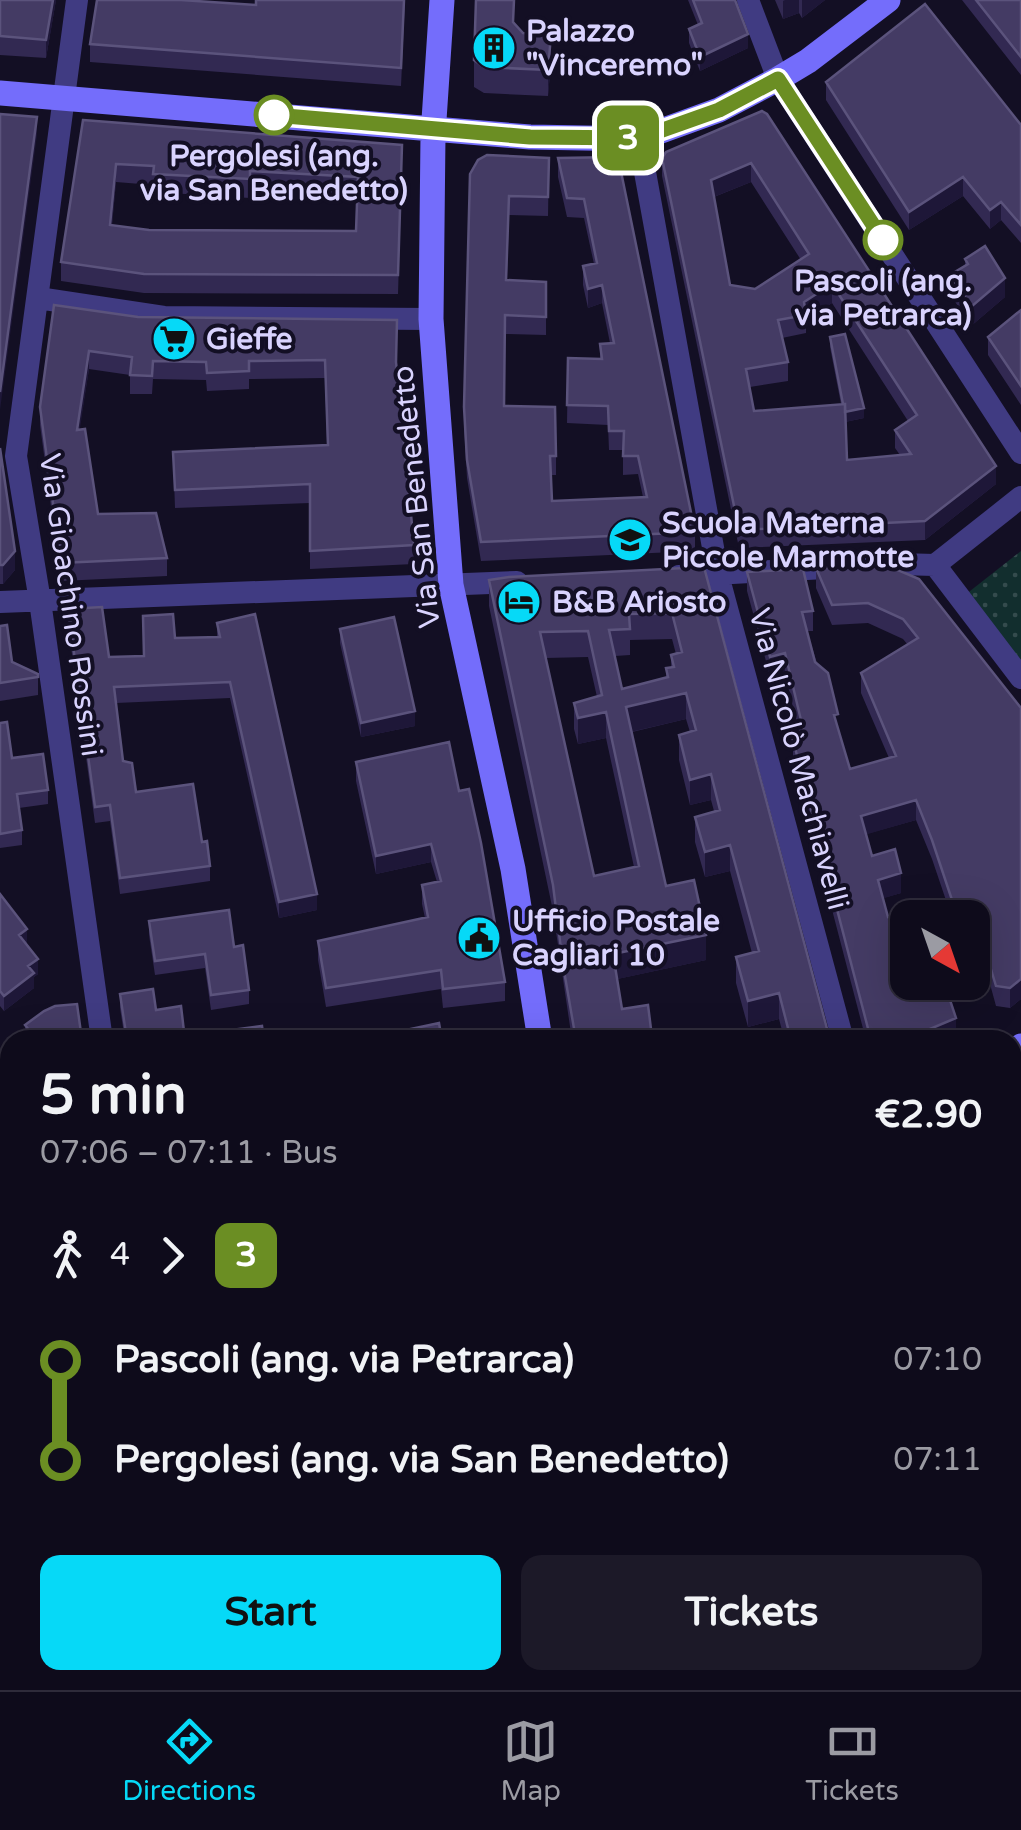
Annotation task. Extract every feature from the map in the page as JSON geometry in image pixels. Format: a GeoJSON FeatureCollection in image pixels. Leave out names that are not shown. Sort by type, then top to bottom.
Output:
{"type":"FeatureCollection","features":[{"type":"Feature","properties":{"kind":"main road","name":"Via San Benedetto"},"geometry":{"type":"LineString","coordinates":[[442,0],[433,128],[432,319],[452,585],[513,869],[538,1030]]}},
{"type":"Feature","properties":{"kind":"main road"},"geometry":{"type":"LineString","coordinates":[[0,92],[530,137],[640,138],[719,110],[778,79],[888,0]]}},
{"type":"Feature","properties":{"kind":"street","name":"Via Gioachino Rossini"},"geometry":{"type":"LineString","coordinates":[[77,0],[16,456],[101,1030]]}},
{"type":"Feature","properties":{"kind":"street"},"geometry":{"type":"LineString","coordinates":[[748,0],[778,79],[1021,453]]}},
{"type":"Feature","properties":{"kind":"street","name":"Via Nicolò Machiavelli"},"geometry":{"type":"LineString","coordinates":[[640,138],[718,574],[840,1030]]}},
{"type":"Feature","properties":{"kind":"street"},"geometry":{"type":"LineString","coordinates":[[38,298],[164,317],[432,319]]}},
{"type":"Feature","properties":{"kind":"street"},"geometry":{"type":"LineString","coordinates":[[659,577],[935,565],[1021,496]]}},
{"type":"Feature","properties":{"kind":"street"},"geometry":{"type":"LineString","coordinates":[[935,565],[1021,678]]}},
{"type":"Feature","properties":{"kind":"street"},"geometry":{"type":"LineString","coordinates":[[0,602],[548,581]]}},
{"type":"Feature","properties":{"kind":"green space"},"geometry":{"type":"Polygon","coordinates":[[[1021,551],[1021,667],[965,595],[1021,551]]]}},
{"type":"Feature","properties":{"kind":"building"},"geometry":{"type":"Polygon","coordinates":[[[0,0],[53,0],[46,40],[0,36],[0,0]]]}},
{"type":"Feature","properties":{"kind":"building"},"geometry":{"type":"Polygon","coordinates":[[[97,0],[256,5],[256,0],[404,0],[401,68],[90,44],[97,0]]]}},
{"type":"Feature","properties":{"kind":"building"},"geometry":{"type":"Polygon","coordinates":[[[476,0],[514,0],[513,22],[523,33],[551,35],[548,70],[484,67],[474,60],[476,0]]]}},
{"type":"Feature","properties":{"kind":"building"},"geometry":{"type":"Polygon","coordinates":[[[693,0],[735,0],[748,34],[700,57],[689,29],[702,23],[693,0]]]}},
{"type":"Feature","properties":{"kind":"building"},"geometry":{"type":"Polygon","coordinates":[[[976,0],[1021,0],[1021,57],[976,0]]]}},
{"type":"Feature","properties":{"kind":"building"},"geometry":{"type":"Polygon","coordinates":[[[925,4],[1021,125],[1021,225],[1001,202],[990,210],[963,177],[909,212],[826,82],[925,4]]]}},
{"type":"Feature","properties":{"kind":"building"},"geometry":{"type":"Polygon","coordinates":[[[762,111],[767,114],[996,466],[925,521],[739,530],[662,158],[666,152],[762,111]],[[751,163],[711,180],[730,285],[755,289],[809,254],[751,163]],[[832,284],[804,302],[806,315],[778,320],[788,362],[746,369],[754,411],[845,404],[847,460],[911,454],[895,430],[917,415],[832,284]]]}},
{"type":"Feature","properties":{"kind":"building"},"geometry":{"type":"Polygon","coordinates":[[[0,114],[37,117],[0,392],[0,114]]]}},
{"type":"Feature","properties":{"kind":"building"},"geometry":{"type":"Polygon","coordinates":[[[83,120],[402,145],[398,275],[144,274],[61,262],[83,120]],[[116,164],[110,225],[149,230],[356,231],[358,177],[250,171],[250,179],[153,174],[154,166],[116,164]]]}},
{"type":"Feature","properties":{"kind":"building"},"geometry":{"type":"Polygon","coordinates":[[[487,155],[549,158],[548,197],[509,196],[506,280],[546,282],[546,317],[505,315],[504,406],[555,407],[556,456],[550,456],[552,501],[647,497],[638,456],[623,456],[624,431],[609,431],[608,406],[567,405],[568,358],[602,359],[600,344],[614,343],[602,285],[588,289],[583,266],[597,263],[584,199],[567,198],[558,158],[618,157],[695,532],[481,542],[467,460],[464,407],[470,174],[478,160],[487,155]]]}},
{"type":"Feature","properties":{"kind":"building"},"geometry":{"type":"Polygon","coordinates":[[[985,246],[1005,278],[971,307],[950,275],[968,264],[965,259],[985,246]]]}},
{"type":"Feature","properties":{"kind":"building"},"geometry":{"type":"Polygon","coordinates":[[[54,305],[138,317],[397,320],[396,362],[414,545],[310,551],[310,484],[175,490],[173,452],[328,445],[325,360],[249,361],[249,371],[207,373],[206,362],[153,361],[152,376],[130,375],[132,357],[89,351],[77,430],[85,429],[98,514],[156,513],[167,558],[61,563],[40,407],[54,305]]]}},
{"type":"Feature","properties":{"kind":"building"},"geometry":{"type":"Polygon","coordinates":[[[1021,310],[1021,386],[988,337],[1021,310]]]}},
{"type":"Feature","properties":{"kind":"building"},"geometry":{"type":"Polygon","coordinates":[[[845,334],[864,408],[845,412],[830,337],[845,334]]]}},
{"type":"Feature","properties":{"kind":"building"},"geometry":{"type":"Polygon","coordinates":[[[0,448],[15,551],[3,565],[0,565],[0,448]]]}},
{"type":"Feature","properties":{"kind":"building"},"geometry":{"type":"Polygon","coordinates":[[[886,565],[919,579],[1021,708],[1021,979],[1010,988],[996,986],[990,966],[990,900],[952,900],[916,800],[861,816],[872,856],[895,849],[901,873],[878,880],[890,916],[890,1000],[950,1000],[956,1018],[928,1030],[868,1030],[793,740],[805,737],[785,653],[770,657],[747,572],[803,569],[813,611],[802,612],[815,662],[828,673],[838,714],[834,715],[850,769],[896,756],[861,673],[918,638],[903,619],[868,603],[832,605],[816,568],[886,565]]]}},
{"type":"Feature","properties":{"kind":"building"},"geometry":{"type":"Polygon","coordinates":[[[704,567],[827,1030],[788,1030],[779,993],[748,1001],[736,957],[759,951],[730,845],[705,852],[695,817],[720,810],[711,774],[690,780],[679,735],[696,730],[686,693],[626,707],[666,886],[694,880],[706,935],[613,954],[622,1009],[648,1005],[651,1029],[574,1030],[553,885],[489,580],[704,567]],[[672,613],[629,614],[630,629],[609,630],[622,689],[668,677],[666,668],[674,667],[671,655],[682,652],[672,613]],[[588,631],[540,632],[594,876],[639,866],[606,712],[578,718],[574,703],[602,695],[588,631]]]}},
{"type":"Feature","properties":{"kind":"building"},"geometry":{"type":"Polygon","coordinates":[[[102,607],[109,657],[144,656],[143,616],[173,614],[175,638],[220,637],[217,623],[255,614],[317,894],[279,902],[230,682],[114,687],[123,761],[132,763],[136,792],[193,784],[210,866],[120,878],[110,805],[95,807],[68,609],[102,607]]]}},
{"type":"Feature","properties":{"kind":"building"},"geometry":{"type":"Polygon","coordinates":[[[394,617],[415,711],[361,723],[340,629],[394,617]]]}},
{"type":"Feature","properties":{"kind":"building"},"geometry":{"type":"Polygon","coordinates":[[[7,625],[12,662],[38,677],[0,683],[0,626],[7,625]]]}},
{"type":"Feature","properties":{"kind":"building"},"geometry":{"type":"Polygon","coordinates":[[[7,722],[12,758],[43,754],[48,790],[17,794],[22,830],[0,834],[0,723],[7,722]]]}},
{"type":"Feature","properties":{"kind":"building"},"geometry":{"type":"Polygon","coordinates":[[[449,742],[459,791],[469,789],[505,982],[443,989],[441,970],[326,988],[318,941],[428,917],[422,885],[441,881],[431,844],[376,856],[356,762],[449,742]]]}},
{"type":"Feature","properties":{"kind":"building"},"geometry":{"type":"Polygon","coordinates":[[[0,894],[27,929],[19,935],[38,959],[28,966],[34,973],[4,996],[0,991],[0,894]]]}},
{"type":"Feature","properties":{"kind":"building"},"geometry":{"type":"Polygon","coordinates":[[[229,910],[234,947],[243,945],[249,990],[211,995],[205,954],[155,961],[149,921],[229,910]]]}},
{"type":"Feature","properties":{"kind":"building"},"geometry":{"type":"Polygon","coordinates":[[[153,989],[156,1010],[181,1006],[184,1030],[125,1030],[120,994],[153,989]]]}},
{"type":"Feature","properties":{"kind":"building"},"geometry":{"type":"Polygon","coordinates":[[[77,1004],[81,1030],[29,1030],[25,1025],[44,1011],[77,1004]]]}},
{"type":"Feature","properties":{"kind":"building"},"geometry":{"type":"Polygon","coordinates":[[[439,1023],[440,1030],[406,1030],[439,1023]]]}},
{"type":"Feature","properties":{"kind":"building"},"geometry":{"type":"Polygon","coordinates":[[[262,1026],[263,1030],[231,1030],[262,1026]]]}},
{"type":"Feature","properties":{"kind":"bus line","name":"3"},"geometry":{"type":"LineString","coordinates":[[274,115],[530,137],[640,138],[719,110],[778,79],[883,240]]}},
{"type":"Feature","properties":{"kind":"place","name":"Palazzo \"Vinceremo\""},"geometry":{"type":"Point","coordinates":[494,48]}},
{"type":"Feature","properties":{"kind":"place","name":"Pergolesi (ang. via San Benedetto)"},"geometry":{"type":"Point","coordinates":[274,115]}},
{"type":"Feature","properties":{"kind":"place","name":"Pascoli (ang. via Petrarca)"},"geometry":{"type":"Point","coordinates":[883,240]}},
{"type":"Feature","properties":{"kind":"place","name":"Gieffe"},"geometry":{"type":"Point","coordinates":[174,339]}},
{"type":"Feature","properties":{"kind":"place","name":"Scuola Materna Piccole Marmotte"},"geometry":{"type":"Point","coordinates":[630,540]}},
{"type":"Feature","properties":{"kind":"place","name":"B&B Ariosto"},"geometry":{"type":"Point","coordinates":[519,602]}},
{"type":"Feature","properties":{"kind":"place","name":"Ufficio Postale Cagliari 10"},"geometry":{"type":"Point","coordinates":[479,938]}}]}
